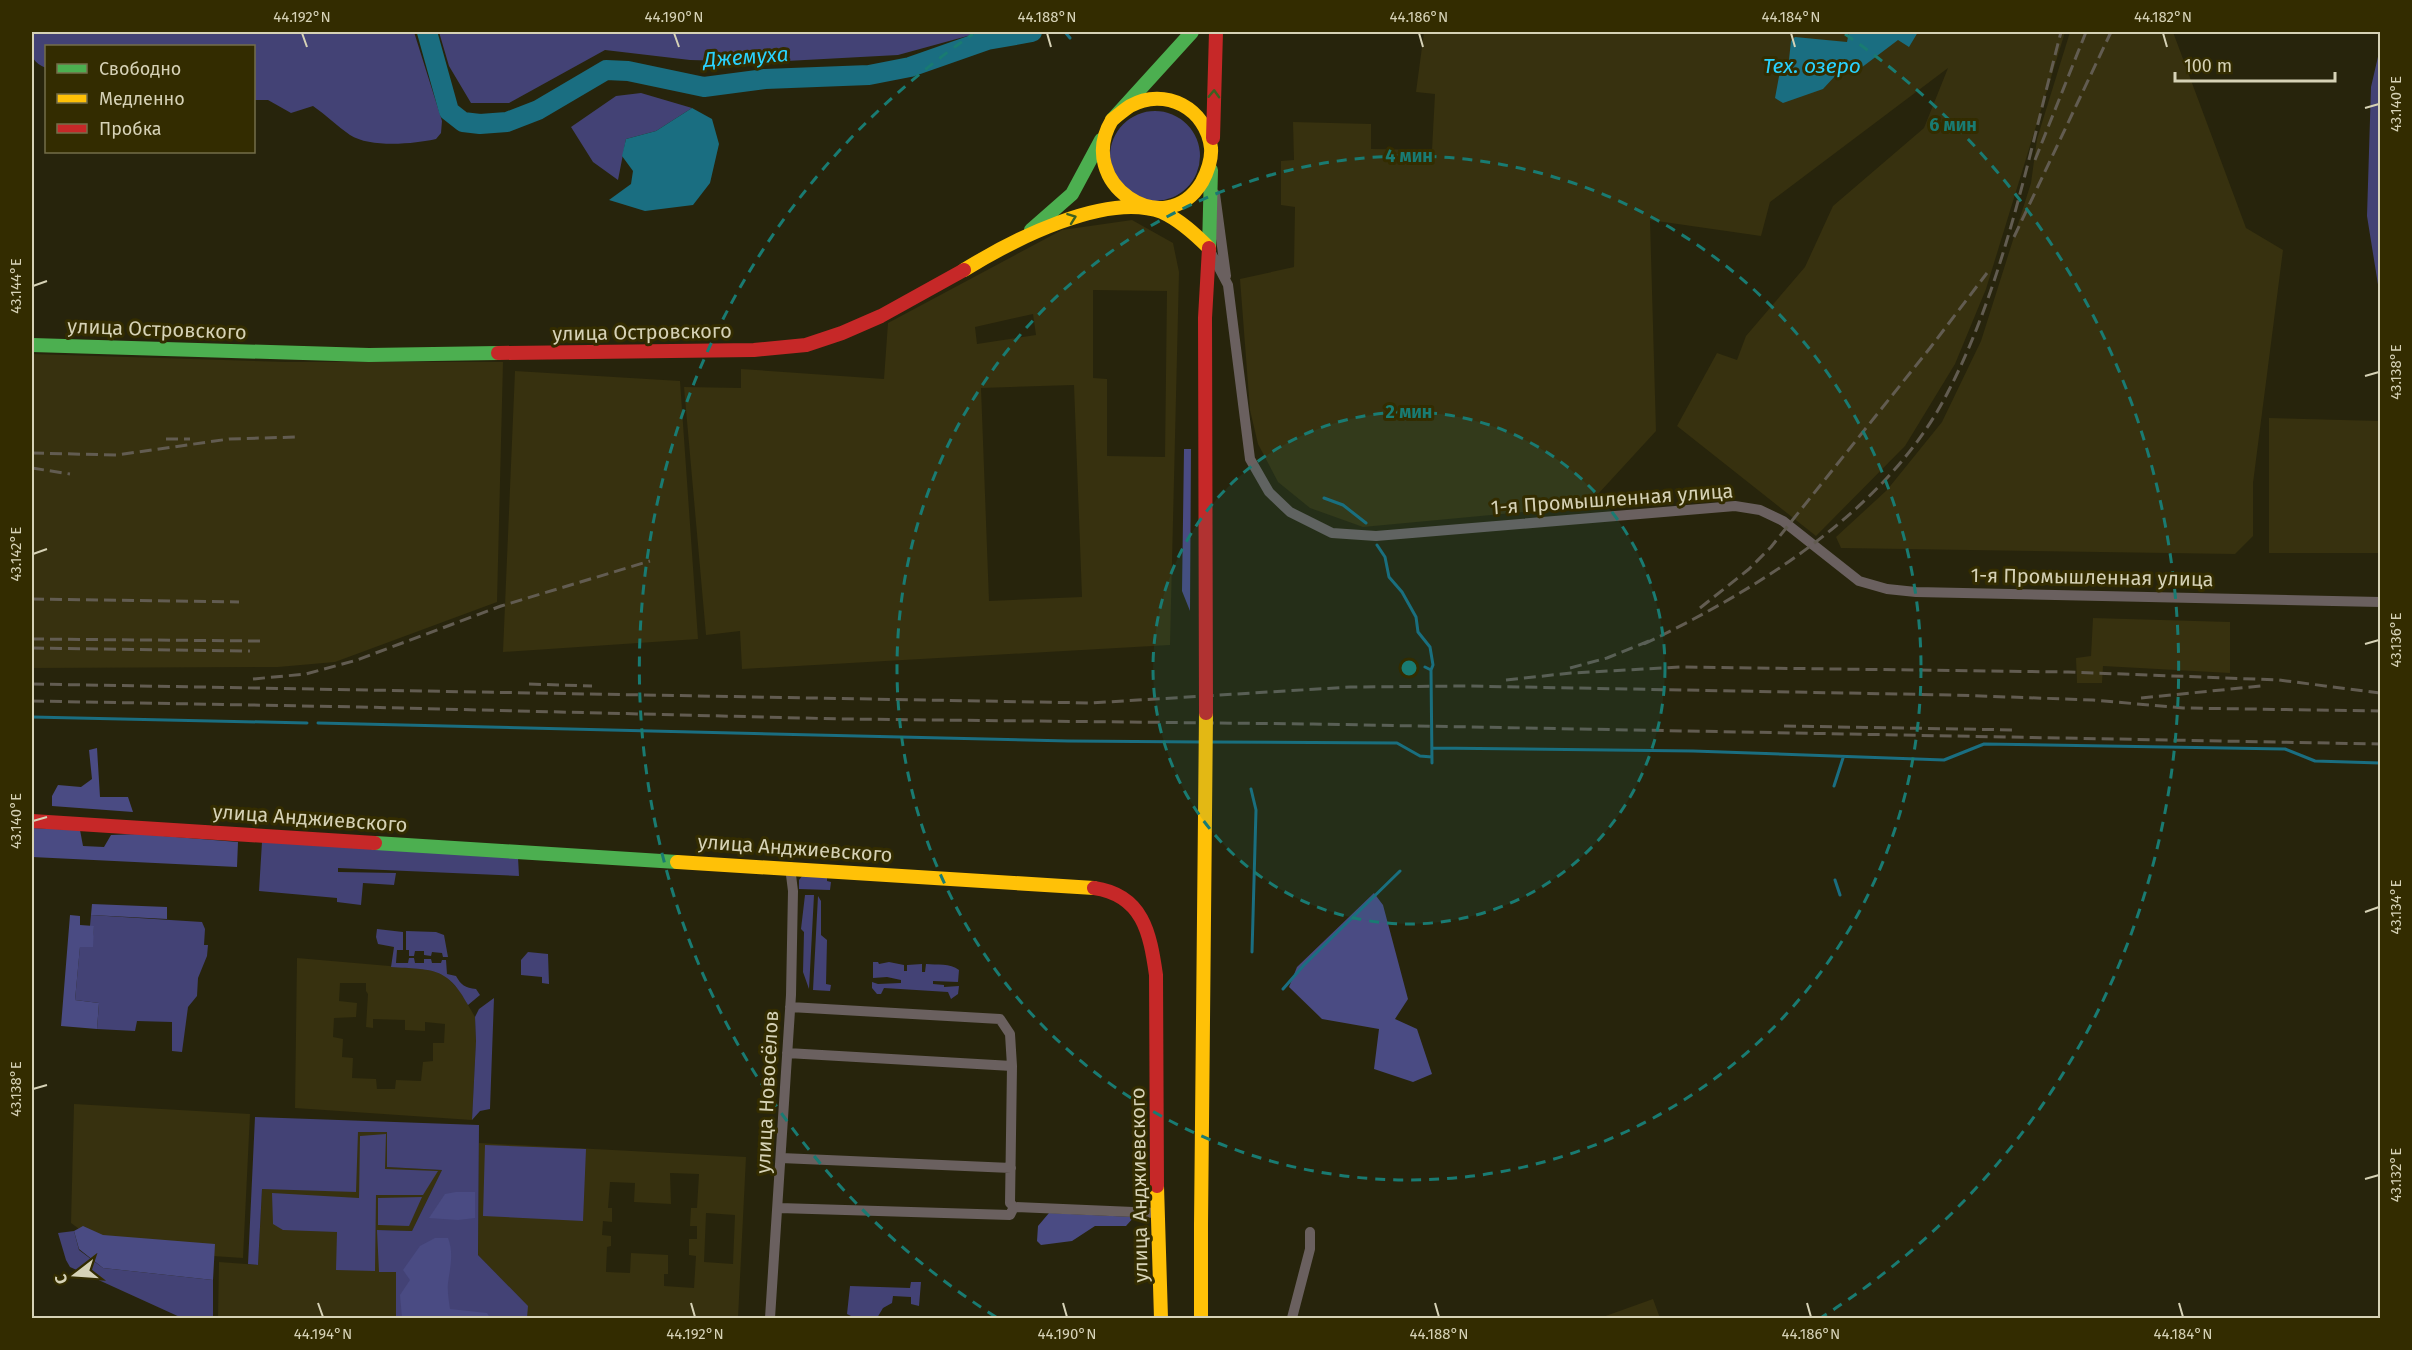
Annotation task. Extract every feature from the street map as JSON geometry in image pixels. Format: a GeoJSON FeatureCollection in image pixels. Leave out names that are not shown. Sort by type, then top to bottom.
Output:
{"type":"FeatureCollection","features":[{"type":"Feature","properties":{"kind":"street"},"geometry":{"type":"LineString","coordinates":[[1018,241],[1072,194],[1109,125],[1191,32]]}},
{"type":"Feature","properties":{"kind":"street"},"geometry":{"type":"LineString","coordinates":[[1201,1318],[1206,687],[1205,318],[1216,32]]}},
{"type":"Feature","properties":{"kind":"street"},"geometry":{"type":"LineString","coordinates":[[1212,157],[1202,184],[1186,199],[1167,207],[1145,208],[1117,190],[1106,172],[1102,151],[1109,125],[1128,106],[1137,101],[1148,98],[1169,98],[1189,107],[1197,114],[1208,132],[1212,157],[1227,285]]}},
{"type":"Feature","properties":{"kind":"street","name":"улица Островского"},"geometry":{"type":"LineString","coordinates":[[32,345],[369,355],[766,349],[812,344],[873,320],[1018,241],[1076,216],[1104,210],[1145,208],[1177,220],[1190,228],[1209,248]]}},
{"type":"Feature","properties":{"kind":"street","name":"1-я Промышленная улица"},"geometry":{"type":"LineString","coordinates":[[1209,248],[1227,285],[1250,459],[1269,492],[1290,512],[1332,533],[1376,536],[1735,506],[1760,510],[1783,521],[1859,580],[1887,590],[2380,602]]}},
{"type":"Feature","properties":{"kind":"street","name":"улица Анджиевского"},"geometry":{"type":"LineString","coordinates":[[32,821],[790,867],[1114,891],[1127,899],[1143,918],[1152,946],[1156,975],[1161,1318]]}},
{"type":"Feature","properties":{"kind":"street","name":"улица Новосёлов"},"geometry":{"type":"LineString","coordinates":[[770,1318],[788,1053],[793,891],[790,867]]}},
{"type":"Feature","properties":{"kind":"street"},"geometry":{"type":"LineString","coordinates":[[790,1007],[1000,1019],[1010,1034],[1012,1066],[1010,1203],[1014,1207],[1158,1213]]}},
{"type":"Feature","properties":{"kind":"street"},"geometry":{"type":"LineString","coordinates":[[788,1053],[1012,1066]]}},
{"type":"Feature","properties":{"kind":"street"},"geometry":{"type":"LineString","coordinates":[[781,1158],[1011,1168]]}},
{"type":"Feature","properties":{"kind":"street"},"geometry":{"type":"LineString","coordinates":[[779,1208],[1010,1215],[1014,1207]]}},
{"type":"Feature","properties":{"kind":"street"},"geometry":{"type":"LineString","coordinates":[[1292,1318],[1310,1250],[1310,1232]]}},
{"type":"Feature","properties":{"kind":"shaded area"},"geometry":{"type":"Polygon","coordinates":[[[32,32],[414,32],[442,121],[441,133],[436,139],[416,142],[392,144],[369,142],[350,135],[313,106],[291,113],[268,100],[255,100],[255,45],[45,45],[45,68],[36,62],[31,50],[32,32]]]}},
{"type":"Feature","properties":{"kind":"shaded area"},"geometry":{"type":"Polygon","coordinates":[[[439,32],[982,32],[898,55],[768,62],[690,60],[605,50],[509,103],[471,103],[449,66],[439,32]]]}},
{"type":"Feature","properties":{"kind":"shaded area"},"geometry":{"type":"Polygon","coordinates":[[[1424,32],[2065,32],[1986,289],[1955,364],[1905,446],[1816,536],[1677,426],[1717,353],[1737,360],[1746,336],[1805,267],[1833,206],[1924,128],[1948,68],[1770,202],[1761,236],[1650,220],[1656,431],[1587,506],[1363,527],[1310,508],[1278,482],[1258,444],[1250,410],[1240,279],[1294,267],[1295,207],[1281,205],[1281,161],[1294,160],[1293,122],[1371,124],[1371,149],[1432,150],[1435,94],[1416,92],[1424,32]]]}},
{"type":"Feature","properties":{"kind":"shaded area"},"geometry":{"type":"Polygon","coordinates":[[[2070,32],[2173,32],[2246,228],[2283,250],[2253,483],[2253,536],[2235,554],[1841,548],[1836,537],[1887,490],[1942,422],[1981,341],[2031,183],[2037,139],[2070,32]]]}},
{"type":"Feature","properties":{"kind":"shaded area"},"geometry":{"type":"Polygon","coordinates":[[[2380,48],[2380,297],[2367,216],[2371,87],[2380,48]]]}},
{"type":"Feature","properties":{"kind":"shaded area"},"geometry":{"type":"Polygon","coordinates":[[[641,93],[692,108],[656,131],[626,139],[618,180],[593,162],[571,127],[616,96],[641,93]]]}},
{"type":"Feature","properties":{"kind":"shaded area"},"geometry":{"type":"Polygon","coordinates":[[[1155,111],[1172,114],[1187,124],[1197,139],[1200,156],[1197,173],[1187,188],[1172,198],[1155,201],[1138,198],[1123,188],[1113,173],[1110,156],[1113,139],[1123,124],[1138,114],[1155,111]]]}},
{"type":"Feature","properties":{"kind":"shaded area"},"geometry":{"type":"Polygon","coordinates":[[[1132,220],[1173,243],[1179,272],[1170,645],[742,669],[740,631],[706,635],[684,387],[741,388],[741,369],[884,379],[888,323],[1062,230],[1132,220]],[[1093,290],[1093,378],[1107,379],[1107,456],[1165,457],[1167,291],[1093,290]],[[1033,314],[975,327],[977,344],[1036,335],[1033,314]],[[1074,385],[981,388],[989,601],[1082,597],[1074,385]]]}},
{"type":"Feature","properties":{"kind":"shaded area"},"geometry":{"type":"Polygon","coordinates":[[[32,354],[286,362],[503,362],[497,602],[335,662],[278,667],[32,668],[32,354]]]}},
{"type":"Feature","properties":{"kind":"shaded area"},"geometry":{"type":"Polygon","coordinates":[[[515,371],[680,381],[698,639],[503,652],[515,371]]]}},
{"type":"Feature","properties":{"kind":"shaded area"},"geometry":{"type":"Polygon","coordinates":[[[2269,418],[2380,421],[2380,553],[2269,553],[2269,418]]]}},
{"type":"Feature","properties":{"kind":"shaded area"},"geometry":{"type":"Polygon","coordinates":[[[1184,449],[1191,449],[1190,611],[1182,591],[1184,449]]]}},
{"type":"Feature","properties":{"kind":"shaded area"},"geometry":{"type":"Polygon","coordinates":[[[2093,618],[2230,622],[2230,673],[2103,666],[2102,683],[2077,683],[2076,658],[2091,656],[2093,618]]]}},
{"type":"Feature","properties":{"kind":"shaded area"},"geometry":{"type":"Polygon","coordinates":[[[97,748],[100,797],[128,797],[133,812],[52,806],[52,796],[58,785],[81,787],[92,779],[89,750],[97,748]]]}},
{"type":"Feature","properties":{"kind":"shaded area"},"geometry":{"type":"Polygon","coordinates":[[[32,828],[80,830],[83,846],[104,847],[111,835],[138,834],[238,842],[237,867],[32,857],[32,828]]]}},
{"type":"Feature","properties":{"kind":"shaded area"},"geometry":{"type":"Polygon","coordinates":[[[262,842],[518,857],[519,876],[338,868],[338,872],[396,873],[394,885],[363,883],[361,905],[337,902],[337,898],[259,891],[262,842]]]}},
{"type":"Feature","properties":{"kind":"shaded area"},"geometry":{"type":"Polygon","coordinates":[[[803,875],[827,875],[827,881],[831,882],[830,890],[799,889],[799,880],[803,875]]]}},
{"type":"Feature","properties":{"kind":"shaded area"},"geometry":{"type":"Polygon","coordinates":[[[1374,893],[1383,905],[1408,999],[1395,1019],[1417,1029],[1432,1074],[1413,1082],[1374,1069],[1379,1029],[1322,1019],[1289,987],[1297,967],[1374,893]]]}},
{"type":"Feature","properties":{"kind":"shaded area"},"geometry":{"type":"Polygon","coordinates":[[[805,895],[814,895],[809,989],[803,972],[804,932],[801,929],[805,895]]]}},
{"type":"Feature","properties":{"kind":"shaded area"},"geometry":{"type":"Polygon","coordinates":[[[818,896],[821,901],[821,935],[827,940],[826,984],[831,985],[830,991],[813,990],[818,896]]]}},
{"type":"Feature","properties":{"kind":"shaded area"},"geometry":{"type":"Polygon","coordinates":[[[92,904],[167,907],[167,919],[91,915],[92,904]]]}},
{"type":"Feature","properties":{"kind":"shaded area"},"geometry":{"type":"Polygon","coordinates":[[[70,915],[80,916],[80,925],[94,926],[93,947],[80,947],[75,1000],[99,1003],[97,1029],[61,1026],[70,915]]]}},
{"type":"Feature","properties":{"kind":"shaded area"},"geometry":{"type":"Polygon","coordinates":[[[91,915],[202,922],[205,929],[204,945],[208,945],[207,956],[198,978],[197,996],[188,1007],[182,1052],[172,1051],[172,1022],[137,1021],[135,1031],[97,1029],[99,1003],[75,1000],[80,946],[92,947],[94,926],[90,926],[91,915]]]}},
{"type":"Feature","properties":{"kind":"shaded area"},"geometry":{"type":"Polygon","coordinates":[[[377,929],[403,932],[403,950],[397,950],[396,963],[408,963],[409,958],[414,958],[415,963],[424,963],[424,959],[431,959],[432,963],[441,963],[442,960],[446,960],[447,974],[456,976],[464,985],[476,989],[480,995],[468,1005],[453,983],[437,972],[391,967],[394,947],[378,944],[377,929]]]}},
{"type":"Feature","properties":{"kind":"shaded area"},"geometry":{"type":"Polygon","coordinates":[[[406,931],[436,932],[444,935],[448,957],[443,957],[442,953],[432,952],[431,956],[424,955],[424,951],[415,951],[414,956],[409,956],[409,950],[406,950],[406,931]]]}},
{"type":"Feature","properties":{"kind":"shaded area"},"geometry":{"type":"Polygon","coordinates":[[[528,952],[548,954],[549,984],[542,983],[542,977],[521,975],[521,960],[528,952]]]}},
{"type":"Feature","properties":{"kind":"shaded area"},"geometry":{"type":"Polygon","coordinates":[[[297,958],[424,969],[443,973],[460,991],[475,1017],[472,1120],[295,1108],[297,958]],[[340,983],[339,1001],[357,1003],[356,1017],[334,1018],[333,1037],[343,1039],[342,1057],[353,1058],[352,1078],[376,1079],[377,1089],[395,1089],[396,1080],[421,1081],[423,1062],[433,1061],[433,1043],[444,1043],[445,1024],[425,1022],[425,1031],[405,1030],[405,1020],[373,1019],[373,1028],[366,1027],[368,994],[366,983],[340,983]]]}},
{"type":"Feature","properties":{"kind":"shaded area"},"geometry":{"type":"Polygon","coordinates":[[[873,962],[904,965],[904,971],[907,971],[907,965],[922,964],[922,972],[925,972],[926,964],[952,966],[959,970],[958,982],[933,981],[933,984],[944,985],[944,987],[959,986],[958,994],[951,999],[948,992],[884,988],[881,994],[877,994],[872,988],[872,982],[901,983],[901,980],[887,977],[873,978],[873,962]]]}},
{"type":"Feature","properties":{"kind":"shaded area"},"geometry":{"type":"Polygon","coordinates":[[[494,998],[490,1109],[480,1111],[472,1120],[475,1017],[479,1009],[494,998]]]}},
{"type":"Feature","properties":{"kind":"shaded area"},"geometry":{"type":"Polygon","coordinates":[[[74,1104],[250,1114],[243,1258],[106,1249],[71,1223],[74,1104]]]}},
{"type":"Feature","properties":{"kind":"shaded area"},"geometry":{"type":"Polygon","coordinates":[[[255,1117],[479,1125],[478,1255],[528,1306],[527,1318],[396,1318],[396,1272],[379,1272],[377,1230],[412,1231],[442,1170],[387,1167],[387,1132],[358,1132],[356,1192],[262,1189],[258,1265],[248,1264],[255,1117]]]}},
{"type":"Feature","properties":{"kind":"shaded area"},"geometry":{"type":"Polygon","coordinates":[[[358,1132],[388,1132],[388,1167],[442,1170],[412,1231],[377,1230],[396,1272],[396,1318],[218,1318],[219,1262],[258,1265],[262,1189],[358,1132]]]}},
{"type":"Feature","properties":{"kind":"shaded area"},"geometry":{"type":"Polygon","coordinates":[[[386,1134],[385,1169],[438,1171],[423,1195],[376,1195],[375,1271],[336,1270],[337,1232],[283,1230],[273,1224],[272,1193],[359,1198],[360,1136],[386,1134]]]}},
{"type":"Feature","properties":{"kind":"shaded area"},"geometry":{"type":"Polygon","coordinates":[[[479,1143],[746,1157],[738,1318],[527,1318],[527,1306],[478,1255],[479,1143]],[[670,1173],[671,1204],[634,1202],[635,1183],[610,1182],[608,1208],[612,1208],[612,1222],[603,1221],[602,1235],[611,1236],[611,1246],[607,1247],[606,1272],[630,1273],[631,1253],[668,1255],[668,1274],[664,1274],[664,1286],[694,1288],[696,1256],[689,1255],[689,1239],[697,1239],[697,1226],[690,1226],[691,1208],[697,1208],[699,1174],[670,1173]],[[706,1213],[704,1262],[733,1264],[735,1215],[706,1213]]]}},
{"type":"Feature","properties":{"kind":"shaded area"},"geometry":{"type":"Polygon","coordinates":[[[485,1145],[586,1149],[583,1221],[483,1216],[485,1145]]]}},
{"type":"Feature","properties":{"kind":"shaded area"},"geometry":{"type":"Polygon","coordinates":[[[475,1192],[475,1218],[458,1220],[429,1218],[445,1194],[475,1192]]]}},
{"type":"Feature","properties":{"kind":"shaded area"},"geometry":{"type":"Polygon","coordinates":[[[422,1197],[409,1226],[378,1225],[378,1198],[422,1197]]]}},
{"type":"Feature","properties":{"kind":"shaded area"},"geometry":{"type":"Polygon","coordinates":[[[1049,1213],[1134,1217],[1126,1226],[1095,1226],[1072,1241],[1041,1245],[1037,1241],[1038,1226],[1049,1213]]]}},
{"type":"Feature","properties":{"kind":"shaded area"},"geometry":{"type":"Polygon","coordinates":[[[83,1226],[103,1235],[215,1244],[213,1280],[103,1268],[79,1249],[74,1231],[83,1226]]]}},
{"type":"Feature","properties":{"kind":"shaded area"},"geometry":{"type":"Polygon","coordinates":[[[74,1231],[79,1250],[103,1268],[213,1280],[213,1318],[182,1318],[70,1267],[58,1233],[74,1231]]]}},
{"type":"Feature","properties":{"kind":"shaded area"},"geometry":{"type":"Polygon","coordinates":[[[435,1238],[448,1238],[450,1244],[448,1289],[450,1309],[487,1313],[490,1318],[402,1318],[400,1295],[410,1280],[403,1270],[420,1246],[435,1238]]]}},
{"type":"Feature","properties":{"kind":"shaded area"},"geometry":{"type":"Polygon","coordinates":[[[911,1282],[921,1282],[919,1306],[911,1304],[911,1297],[893,1296],[892,1303],[883,1308],[877,1318],[855,1318],[847,1314],[850,1286],[910,1288],[911,1282]]]}},
{"type":"Feature","properties":{"kind":"shaded area"},"geometry":{"type":"Polygon","coordinates":[[[1653,1299],[1660,1318],[1600,1318],[1653,1299]]]}},
{"type":"Feature","properties":{"kind":"water","name":"Тех. озеро"},"geometry":{"type":"Polygon","coordinates":[[[1849,32],[1918,32],[1909,47],[1898,40],[1857,71],[1846,69],[1836,75],[1823,89],[1783,103],[1775,98],[1780,71],[1788,69],[1791,41],[1795,37],[1847,42],[1849,32]]]}},
{"type":"Feature","properties":{"kind":"water"},"geometry":{"type":"Polygon","coordinates":[[[692,108],[712,119],[719,144],[710,183],[693,205],[645,211],[609,200],[631,184],[633,171],[622,156],[626,139],[656,131],[692,108]]]}},
{"type":"Feature","properties":{"kind":"waterway","name":"Джемуха"},"geometry":{"type":"LineString","coordinates":[[427,32],[449,111],[463,122],[480,124],[507,122],[538,110],[606,70],[628,71],[704,87],[765,79],[869,75],[910,67],[987,40],[1032,32]]}},
{"type":"Feature","properties":{"kind":"waterway"},"geometry":{"type":"LineString","coordinates":[[1065,32],[1070,38]]}},
{"type":"Feature","properties":{"kind":"waterway"},"geometry":{"type":"LineString","coordinates":[[1324,498],[1343,505],[1366,523]]}},
{"type":"Feature","properties":{"kind":"waterway"},"geometry":{"type":"LineString","coordinates":[[1377,545],[1385,557],[1389,577],[1402,592],[1416,617],[1418,632],[1430,647],[1433,665],[1431,670]]}},
{"type":"Feature","properties":{"kind":"waterway"},"geometry":{"type":"LineString","coordinates":[[1425,667],[1431,670],[1432,763]]}},
{"type":"Feature","properties":{"kind":"waterway"},"geometry":{"type":"LineString","coordinates":[[32,717],[307,723]]}},
{"type":"Feature","properties":{"kind":"waterway"},"geometry":{"type":"LineString","coordinates":[[318,723],[1068,741],[1201,742]]}},
{"type":"Feature","properties":{"kind":"waterway"},"geometry":{"type":"LineString","coordinates":[[1211,742],[1397,743],[1420,756],[1432,757]]}},
{"type":"Feature","properties":{"kind":"waterway"},"geometry":{"type":"LineString","coordinates":[[1432,748],[1693,751],[1944,760],[1984,744],[2285,749],[2315,761],[2380,763]]}},
{"type":"Feature","properties":{"kind":"waterway"},"geometry":{"type":"LineString","coordinates":[[1834,786],[1843,758]]}},
{"type":"Feature","properties":{"kind":"waterway"},"geometry":{"type":"LineString","coordinates":[[1251,789],[1256,810],[1252,952]]}},
{"type":"Feature","properties":{"kind":"waterway"},"geometry":{"type":"LineString","coordinates":[[1283,989],[1304,965],[1400,871]]}},
{"type":"Feature","properties":{"kind":"waterway"},"geometry":{"type":"LineString","coordinates":[[1835,880],[1840,895]]}},
{"type":"Feature","properties":{"kind":"railway"},"geometry":{"type":"LineString","coordinates":[[1644,644],[1732,598],[1818,541],[1857,508],[1893,472],[1924,433],[1949,390],[1986,305],[2027,168],[2061,32]]}},
{"type":"Feature","properties":{"kind":"railway"},"geometry":{"type":"LineString","coordinates":[[2035,160],[2086,32]]}},
{"type":"Feature","properties":{"kind":"railway"},"geometry":{"type":"LineString","coordinates":[[2014,237],[2111,32]]}},
{"type":"Feature","properties":{"kind":"railway"},"geometry":{"type":"LineString","coordinates":[[1700,608],[1749,569],[1771,547],[1987,273]]}},
{"type":"Feature","properties":{"kind":"railway"},"geometry":{"type":"LineString","coordinates":[[32,453],[117,455],[229,439],[296,437]]}},
{"type":"Feature","properties":{"kind":"railway"},"geometry":{"type":"LineString","coordinates":[[166,439],[190,439]]}},
{"type":"Feature","properties":{"kind":"railway"},"geometry":{"type":"LineString","coordinates":[[32,468],[70,474]]}},
{"type":"Feature","properties":{"kind":"railway"},"geometry":{"type":"LineString","coordinates":[[253,679],[306,674],[357,660],[501,606],[650,561]]}},
{"type":"Feature","properties":{"kind":"railway"},"geometry":{"type":"LineString","coordinates":[[32,599],[239,602]]}},
{"type":"Feature","properties":{"kind":"railway"},"geometry":{"type":"LineString","coordinates":[[32,639],[260,641]]}},
{"type":"Feature","properties":{"kind":"railway"},"geometry":{"type":"LineString","coordinates":[[1570,668],[1607,658],[1649,641]]}},
{"type":"Feature","properties":{"kind":"railway"},"geometry":{"type":"LineString","coordinates":[[32,648],[250,651]]}},
{"type":"Feature","properties":{"kind":"railway"},"geometry":{"type":"LineString","coordinates":[[1506,680],[1571,673],[1681,667],[2068,672],[2279,680],[2380,693]]}},
{"type":"Feature","properties":{"kind":"railway"},"geometry":{"type":"LineString","coordinates":[[32,684],[1091,703],[1350,687],[1466,686],[1952,695],[2093,700],[2183,708],[2380,711]]}},
{"type":"Feature","properties":{"kind":"railway"},"geometry":{"type":"LineString","coordinates":[[529,684],[592,686]]}},
{"type":"Feature","properties":{"kind":"railway"},"geometry":{"type":"LineString","coordinates":[[2141,698],[2261,686]]}},
{"type":"Feature","properties":{"kind":"railway"},"geometry":{"type":"LineString","coordinates":[[32,701],[843,719],[1313,724],[2380,744]]}},
{"type":"Feature","properties":{"kind":"railway"},"geometry":{"type":"LineString","coordinates":[[1784,726],[2018,730]]}},
{"type":"Feature","properties":{"kind":"traffic: fast"},"geometry":{"type":"LineString","coordinates":[[1112,120],[1192,32]]}},
{"type":"Feature","properties":{"kind":"traffic: fast"},"geometry":{"type":"LineString","coordinates":[[1031,230],[1072,194],[1101,140]]}},
{"type":"Feature","properties":{"kind":"traffic: fast"},"geometry":{"type":"LineString","coordinates":[[1209,248],[1211,170]]}},
{"type":"Feature","properties":{"kind":"traffic: fast"},"geometry":{"type":"LineString","coordinates":[[32,345],[369,355],[498,353]]}},
{"type":"Feature","properties":{"kind":"traffic: fast"},"geometry":{"type":"LineString","coordinates":[[375,843],[677,862]]}},
{"type":"Feature","properties":{"kind":"traffic: slow"},"geometry":{"type":"LineString","coordinates":[[1143,100],[1170,100],[1193,112],[1202,122],[1211,148],[1211,157],[1202,182],[1186,200],[1167,207],[1147,206],[1129,198],[1114,184],[1105,165],[1103,143],[1112,120],[1130,106],[1143,100]]}},
{"type":"Feature","properties":{"kind":"traffic: slow"},"geometry":{"type":"LineString","coordinates":[[964,270],[1033,233],[1087,213],[1114,208],[1139,207],[1162,212],[1181,223],[1209,248]]}},
{"type":"Feature","properties":{"kind":"traffic: slow"},"geometry":{"type":"LineString","coordinates":[[1201,1225],[1206,713]]}},
{"type":"Feature","properties":{"kind":"traffic: slow"},"geometry":{"type":"LineString","coordinates":[[677,862],[1094,888]]}},
{"type":"Feature","properties":{"kind":"traffic: slow"},"geometry":{"type":"LineString","coordinates":[[1157,1186],[1161,1318]]}},
{"type":"Feature","properties":{"kind":"traffic: slow"},"geometry":{"type":"LineString","coordinates":[[1201,1225],[1201,1318]]}},
{"type":"Feature","properties":{"kind":"traffic: jam"},"geometry":{"type":"LineString","coordinates":[[1213,138],[1216,32]]}},
{"type":"Feature","properties":{"kind":"traffic: jam"},"geometry":{"type":"LineString","coordinates":[[1206,713],[1205,318],[1209,248]]}},
{"type":"Feature","properties":{"kind":"traffic: jam"},"geometry":{"type":"LineString","coordinates":[[498,353],[754,350],[806,345],[881,316],[964,270]]}},
{"type":"Feature","properties":{"kind":"traffic: jam"},"geometry":{"type":"LineString","coordinates":[[32,821],[375,843]]}},
{"type":"Feature","properties":{"kind":"traffic: jam"},"geometry":{"type":"LineString","coordinates":[[1094,888],[1110,892],[1124,899],[1134,908],[1147,931],[1151,945],[1156,975],[1157,1186]]}}]}
